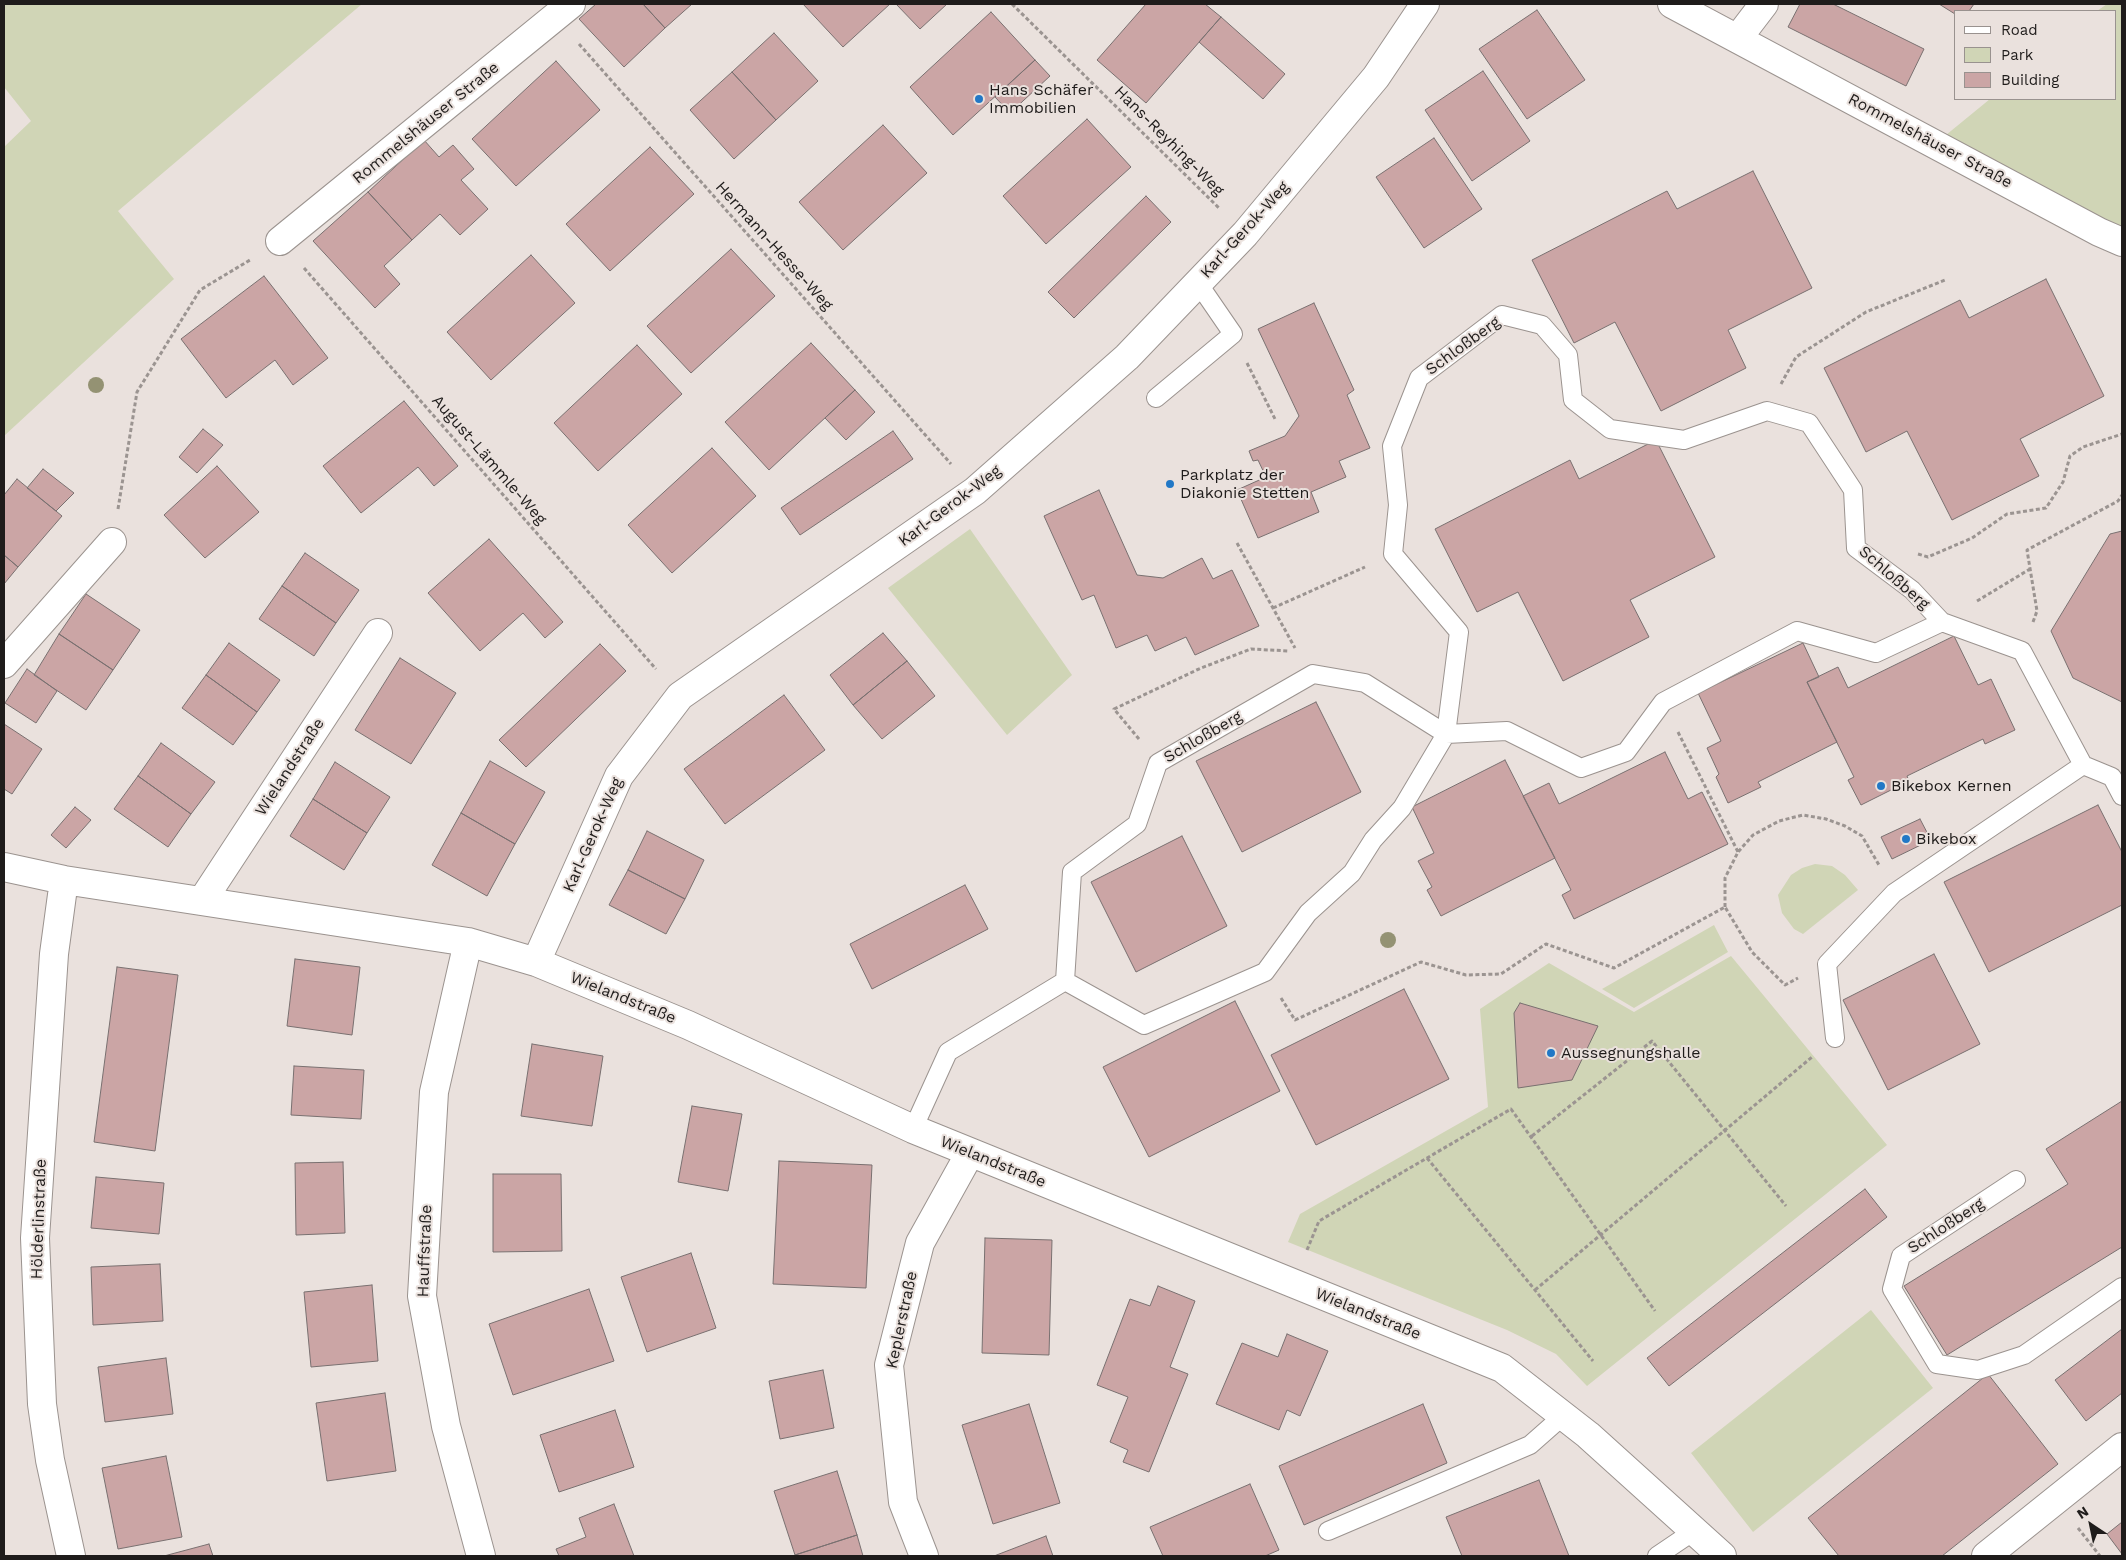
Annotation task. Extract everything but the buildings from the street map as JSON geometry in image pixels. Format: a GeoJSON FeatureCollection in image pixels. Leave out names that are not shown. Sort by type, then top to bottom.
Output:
{"type":"FeatureCollection","features":[{"type":"Feature","properties":{"kind":"street","name":"Karl-Gerok-Weg"},"geometry":{"type":"LineString","coordinates":[[536,962],[619,776],[680,696],[975,492],[1127,357],[1245,234],[1376,77],[1425,4]]}},
{"type":"Feature","properties":{"kind":"street","name":"Rommelshäuser Straße"},"geometry":{"type":"LineString","coordinates":[[1672,4],[2099,232],[2122,242]]}},
{"type":"Feature","properties":{"kind":"street"},"geometry":{"type":"LineString","coordinates":[[1738,38],[1764,4]]}},
{"type":"Feature","properties":{"kind":"street","name":"Rommelshäuser Straße"},"geometry":{"type":"LineString","coordinates":[[280,241],[563,10]]}},
{"type":"Feature","properties":{"kind":"street"},"geometry":{"type":"LineString","coordinates":[[4,664],[112,542]]}},
{"type":"Feature","properties":{"kind":"street","name":"Wielandstraße"},"geometry":{"type":"LineString","coordinates":[[202,901],[378,633]]}},
{"type":"Feature","properties":{"kind":"street","name":"Wielandstraße"},"geometry":{"type":"LineString","coordinates":[[4,867],[64,880],[468,942],[536,962],[688,1025],[913,1129],[970,1153],[1502,1368],[1588,1435],[1722,1556]]}},
{"type":"Feature","properties":{"kind":"street","name":"Hölderlinstraße"},"geometry":{"type":"LineString","coordinates":[[64,880],[54,954],[35,1238],[42,1404],[50,1460],[71,1556]]}},
{"type":"Feature","properties":{"kind":"street","name":"Hauffstraße"},"geometry":{"type":"LineString","coordinates":[[468,942],[434,1092],[422,1296],[446,1426],[481,1556]]}},
{"type":"Feature","properties":{"kind":"street","name":"Keplerstraße"},"geometry":{"type":"LineString","coordinates":[[924,1556],[903,1502],[889,1365],[920,1243],[970,1153]]}},
{"type":"Feature","properties":{"kind":"street"},"geometry":{"type":"LineString","coordinates":[[1986,1556],[2122,1447]]}},
{"type":"Feature","properties":{"kind":"lane"},"geometry":{"type":"LineString","coordinates":[[1156,398],[1233,334],[1198,283]]}},
{"type":"Feature","properties":{"kind":"lane","name":"Schloßberg"},"geometry":{"type":"LineString","coordinates":[[1393,554],[1398,505],[1392,446],[1419,378],[1502,315],[1542,325],[1568,355],[1573,400],[1610,429],[1684,440],[1767,411],[1809,423],[1853,490],[1856,548],[1912,590],[1942,622],[2022,650]]}},
{"type":"Feature","properties":{"kind":"lane"},"geometry":{"type":"LineString","coordinates":[[913,1129],[948,1052],[1065,981],[1144,1025],[1265,972],[1308,913],[1352,873],[1373,840],[1402,808],[1446,734],[1459,632],[1393,554]]}},
{"type":"Feature","properties":{"kind":"lane","name":"Schloßberg"},"geometry":{"type":"LineString","coordinates":[[1065,981],[1072,872],[1137,824],[1158,763],[1313,674],[1365,683],[1446,734],[1507,731],[1581,768],[1626,752],[1663,702],[1797,631],[1876,653],[1942,622]]}},
{"type":"Feature","properties":{"kind":"lane"},"geometry":{"type":"LineString","coordinates":[[2022,650],[2083,765],[2112,777],[2122,796]]}},
{"type":"Feature","properties":{"kind":"lane"},"geometry":{"type":"LineString","coordinates":[[1835,1038],[1827,964],[1894,893],[2083,765]]}},
{"type":"Feature","properties":{"kind":"lane","name":"Schloßberg"},"geometry":{"type":"LineString","coordinates":[[2016,1180],[1901,1256],[1892,1289],[1938,1364],[1978,1370],[2024,1355],[2122,1288]]}},
{"type":"Feature","properties":{"kind":"lane"},"geometry":{"type":"LineString","coordinates":[[1328,1531],[1530,1445],[1564,1415]]}},
{"type":"Feature","properties":{"kind":"lane"},"geometry":{"type":"LineString","coordinates":[[1657,1556],[1694,1530]]}},
{"type":"Feature","properties":{"kind":"path","name":"Hans-Reyhing-Weg"},"geometry":{"type":"LineString","coordinates":[[1012,4],[1245,234]]}},
{"type":"Feature","properties":{"kind":"path","name":"Hermann-Hesse-Weg"},"geometry":{"type":"LineString","coordinates":[[563,10],[975,492]]}},
{"type":"Feature","properties":{"kind":"path"},"geometry":{"type":"LineString","coordinates":[[112,542],[137,392],[200,290],[280,241]]}},
{"type":"Feature","properties":{"kind":"path","name":"August-Lämmle-Weg"},"geometry":{"type":"LineString","coordinates":[[280,241],[680,696]]}},
{"type":"Feature","properties":{"kind":"path"},"geometry":{"type":"LineString","coordinates":[[1767,411],[1796,357],[1866,312],[1945,280]]}},
{"type":"Feature","properties":{"kind":"path"},"geometry":{"type":"LineString","coordinates":[[1233,334],[1276,421]]}},
{"type":"Feature","properties":{"kind":"path"},"geometry":{"type":"LineString","coordinates":[[1912,552],[1928,556],[1972,538],[2007,514],[2046,508],[2063,482],[2070,456],[2083,447],[2122,434]]}},
{"type":"Feature","properties":{"kind":"path"},"geometry":{"type":"LineString","coordinates":[[2022,650],[2037,611],[2027,550],[2118,500],[2122,495]]}},
{"type":"Feature","properties":{"kind":"path"},"geometry":{"type":"LineString","coordinates":[[1158,763],[1114,709],[1201,668],[1251,649],[1297,651],[1237,543]]}},
{"type":"Feature","properties":{"kind":"path"},"geometry":{"type":"LineString","coordinates":[[1273,608],[1393,554]]}},
{"type":"Feature","properties":{"kind":"path"},"geometry":{"type":"LineString","coordinates":[[1942,622],[2030,569]]}},
{"type":"Feature","properties":{"kind":"path"},"geometry":{"type":"LineString","coordinates":[[1663,702],[1738,852]]}},
{"type":"Feature","properties":{"kind":"path"},"geometry":{"type":"LineString","coordinates":[[1827,964],[1784,985],[1752,952],[1724,907],[1725,878],[1738,852],[1753,835],[1779,822],[1803,815],[1826,819],[1845,826],[1862,836],[1894,893]]}},
{"type":"Feature","properties":{"kind":"path"},"geometry":{"type":"LineString","coordinates":[[1265,972],[1295,1020],[1421,962],[1466,975],[1501,974],[1546,944],[1614,968],[1724,907]]}},
{"type":"Feature","properties":{"kind":"path"},"geometry":{"type":"LineString","coordinates":[[1536,1290],[1835,1038]]}},
{"type":"Feature","properties":{"kind":"path"},"geometry":{"type":"LineString","coordinates":[[1532,1136],[1652,1041],[1786,1206]]}},
{"type":"Feature","properties":{"kind":"path"},"geometry":{"type":"LineString","coordinates":[[1293,1283],[1319,1221],[1511,1109],[1655,1310]]}},
{"type":"Feature","properties":{"kind":"path"},"geometry":{"type":"LineString","coordinates":[[1427,1158],[1594,1361]]}},
{"type":"Feature","properties":{"kind":"green space"},"geometry":{"type":"Polygon","coordinates":[[[4,4],[362,4],[118,211],[174,279],[4,436],[4,147],[31,121],[4,87],[4,4]]]}},
{"type":"Feature","properties":{"kind":"green space"},"geometry":{"type":"Polygon","coordinates":[[[2107,4],[2122,4],[2122,242],[1935,144],[1989,100],[2116,100],[2116,10],[2098,10],[2107,4]]]}},
{"type":"Feature","properties":{"kind":"green space"},"geometry":{"type":"Polygon","coordinates":[[[970,529],[1072,675],[1007,735],[888,588],[970,529]]]}},
{"type":"Feature","properties":{"kind":"green space"},"geometry":{"type":"Polygon","coordinates":[[[1815,864],[1832,866],[1845,875],[1858,890],[1803,934],[1794,929],[1782,913],[1778,895],[1791,875],[1802,868],[1815,864]]]}},
{"type":"Feature","properties":{"kind":"green space"},"geometry":{"type":"Polygon","coordinates":[[[1714,925],[1728,952],[1634,1008],[1602,989],[1714,925]]]}},
{"type":"Feature","properties":{"kind":"green space"},"geometry":{"type":"Polygon","coordinates":[[[1731,956],[1887,1145],[1587,1386],[1556,1354],[1507,1330],[1288,1242],[1300,1214],[1488,1107],[1480,1009],[1549,963],[1634,1012],[1731,956]]]}},
{"type":"Feature","properties":{"kind":"green space"},"geometry":{"type":"Polygon","coordinates":[[[1871,1310],[1933,1388],[1753,1532],[1691,1453],[1871,1310]]]}},
{"type":"Feature","properties":{"kind":"place","name":"Hans Schäfer Immobilien"},"geometry":{"type":"Point","coordinates":[979,99]}},
{"type":"Feature","properties":{"kind":"place","name":"Parkplatz der Diakonie Stetten"},"geometry":{"type":"Point","coordinates":[1170,484]}},
{"type":"Feature","properties":{"kind":"place","name":"Bikebox Kernen"},"geometry":{"type":"Point","coordinates":[1881,786]}},
{"type":"Feature","properties":{"kind":"place","name":"Bikebox"},"geometry":{"type":"Point","coordinates":[1906,839]}},
{"type":"Feature","properties":{"kind":"place","name":"Aussegnungshalle"},"geometry":{"type":"Point","coordinates":[1551,1053]}}]}
